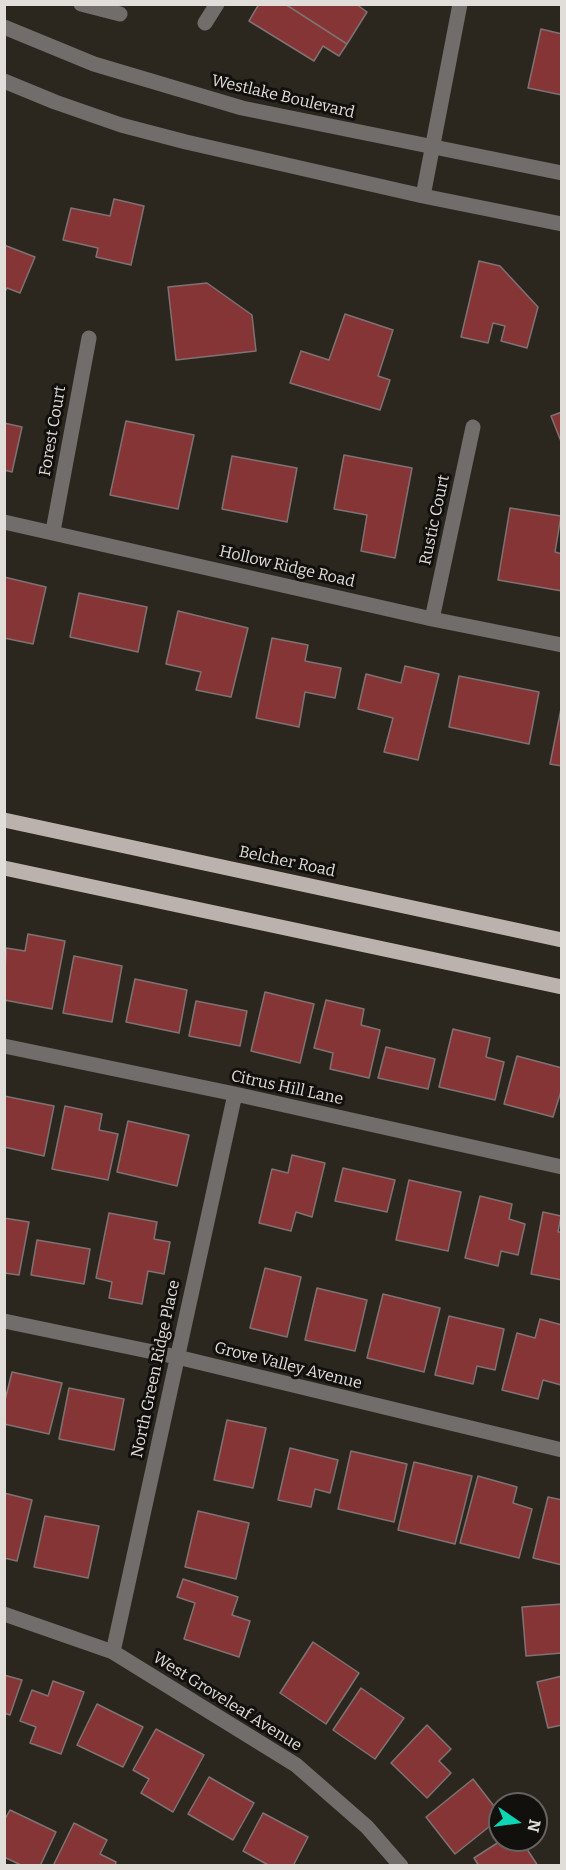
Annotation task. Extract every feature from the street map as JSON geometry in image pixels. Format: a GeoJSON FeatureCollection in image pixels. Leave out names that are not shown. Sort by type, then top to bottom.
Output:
{"type":"FeatureCollection","features":[{"type":"Feature","properties":{"kind":"main road","name":"Belcher Road"},"geometry":{"type":"LineString","coordinates":[[4,820],[561,940]]}},
{"type":"Feature","properties":{"kind":"main road"},"geometry":{"type":"LineString","coordinates":[[4,868],[561,987]]}},
{"type":"Feature","properties":{"kind":"street"},"geometry":{"type":"LineString","coordinates":[[81,4],[120,14]]}},
{"type":"Feature","properties":{"kind":"street"},"geometry":{"type":"LineString","coordinates":[[205,23],[217,4]]}},
{"type":"Feature","properties":{"kind":"street"},"geometry":{"type":"LineString","coordinates":[[423,196],[460,4]]}},
{"type":"Feature","properties":{"kind":"street","name":"Westlake Boulevard"},"geometry":{"type":"LineString","coordinates":[[4,27],[94,64],[242,108],[561,173]]}},
{"type":"Feature","properties":{"kind":"street"},"geometry":{"type":"LineString","coordinates":[[4,81],[122,125],[186,142],[423,196],[561,224]]}},
{"type":"Feature","properties":{"kind":"street","name":"Forest Court"},"geometry":{"type":"LineString","coordinates":[[53,531],[89,338]]}},
{"type":"Feature","properties":{"kind":"street","name":"Rustic Court"},"geometry":{"type":"LineString","coordinates":[[432,619],[473,428]]}},
{"type":"Feature","properties":{"kind":"street","name":"Hollow Ridge Road"},"geometry":{"type":"LineString","coordinates":[[4,522],[53,531],[432,619],[561,645]]}},
{"type":"Feature","properties":{"kind":"street","name":"Citrus Hill Lane"},"geometry":{"type":"LineString","coordinates":[[4,1047],[235,1094],[561,1167]]}},
{"type":"Feature","properties":{"kind":"street","name":"North Green Ridge Place"},"geometry":{"type":"LineString","coordinates":[[113,1652],[235,1094]]}},
{"type":"Feature","properties":{"kind":"street","name":"Grove Valley Avenue"},"geometry":{"type":"LineString","coordinates":[[4,1321],[177,1357],[561,1450]]}},
{"type":"Feature","properties":{"kind":"street","name":"West Groveleaf Avenue"},"geometry":{"type":"LineString","coordinates":[[4,1614],[113,1652],[296,1766],[368,1827],[401,1866]]}},
{"type":"Feature","properties":{"kind":"building"},"geometry":{"type":"Polygon","coordinates":[[[259,4],[285,4],[347,44],[339,56],[323,46],[314,61],[249,21],[259,4]]]}},
{"type":"Feature","properties":{"kind":"building"},"geometry":{"type":"Polygon","coordinates":[[[285,4],[356,4],[367,12],[347,44],[285,4]]]}},
{"type":"Feature","properties":{"kind":"building"},"geometry":{"type":"Polygon","coordinates":[[[541,29],[562,34],[562,95],[528,88],[541,29]]]}},
{"type":"Feature","properties":{"kind":"building"},"geometry":{"type":"Polygon","coordinates":[[[114,199],[144,206],[131,265],[96,257],[98,248],[63,240],[71,208],[110,216],[114,199]]]}},
{"type":"Feature","properties":{"kind":"building"},"geometry":{"type":"Polygon","coordinates":[[[4,245],[35,257],[20,293],[7,288],[4,293],[4,245]]]}},
{"type":"Feature","properties":{"kind":"building"},"geometry":{"type":"Polygon","coordinates":[[[479,261],[500,266],[538,307],[527,348],[501,341],[505,326],[493,323],[488,343],[461,337],[479,261]]]}},
{"type":"Feature","properties":{"kind":"building"},"geometry":{"type":"Polygon","coordinates":[[[207,283],[252,315],[256,351],[176,360],[168,287],[207,283]]]}},
{"type":"Feature","properties":{"kind":"building"},"geometry":{"type":"Polygon","coordinates":[[[345,314],[393,330],[378,376],[390,380],[380,410],[290,383],[301,351],[329,360],[345,314]]]}},
{"type":"Feature","properties":{"kind":"building"},"geometry":{"type":"Polygon","coordinates":[[[562,412],[562,444],[551,416],[562,412]]]}},
{"type":"Feature","properties":{"kind":"building"},"geometry":{"type":"Polygon","coordinates":[[[126,421],[194,435],[178,509],[110,495],[126,421]]]}},
{"type":"Feature","properties":{"kind":"building"},"geometry":{"type":"Polygon","coordinates":[[[4,423],[22,427],[12,472],[4,470],[4,423]]]}},
{"type":"Feature","properties":{"kind":"building"},"geometry":{"type":"Polygon","coordinates":[[[344,455],[412,468],[395,558],[361,551],[367,515],[334,509],[344,455]]]}},
{"type":"Feature","properties":{"kind":"building"},"geometry":{"type":"Polygon","coordinates":[[[232,456],[297,468],[287,522],[222,509],[232,456]]]}},
{"type":"Feature","properties":{"kind":"building"},"geometry":{"type":"Polygon","coordinates":[[[510,508],[561,516],[555,552],[562,554],[562,591],[498,580],[510,508]]]}},
{"type":"Feature","properties":{"kind":"building"},"geometry":{"type":"Polygon","coordinates":[[[4,577],[46,587],[33,644],[4,638],[4,577]]]}},
{"type":"Feature","properties":{"kind":"building"},"geometry":{"type":"Polygon","coordinates":[[[79,593],[147,607],[138,652],[70,637],[79,593]]]}},
{"type":"Feature","properties":{"kind":"building"},"geometry":{"type":"Polygon","coordinates":[[[178,611],[248,628],[231,697],[196,690],[201,672],[166,664],[178,611]]]}},
{"type":"Feature","properties":{"kind":"building"},"geometry":{"type":"Polygon","coordinates":[[[272,638],[308,645],[305,661],[341,668],[335,698],[305,692],[299,727],[256,718],[272,638]]]}},
{"type":"Feature","properties":{"kind":"building"},"geometry":{"type":"Polygon","coordinates":[[[405,666],[439,674],[418,760],[384,752],[393,718],[358,709],[366,674],[401,683],[405,666]]]}},
{"type":"Feature","properties":{"kind":"building"},"geometry":{"type":"Polygon","coordinates":[[[459,676],[539,692],[529,744],[449,727],[459,676]]]}},
{"type":"Feature","properties":{"kind":"building"},"geometry":{"type":"Polygon","coordinates":[[[562,704],[562,766],[550,764],[562,704]]]}},
{"type":"Feature","properties":{"kind":"building"},"geometry":{"type":"Polygon","coordinates":[[[28,934],[65,941],[52,1009],[4,1000],[6,948],[25,951],[28,934]]]}},
{"type":"Feature","properties":{"kind":"building"},"geometry":{"type":"Polygon","coordinates":[[[74,956],[122,966],[112,1022],[63,1013],[74,956]]]}},
{"type":"Feature","properties":{"kind":"building"},"geometry":{"type":"Polygon","coordinates":[[[135,979],[187,990],[179,1033],[126,1022],[135,979]]]}},
{"type":"Feature","properties":{"kind":"building"},"geometry":{"type":"Polygon","coordinates":[[[265,992],[314,1004],[300,1063],[251,1051],[265,992]]]}},
{"type":"Feature","properties":{"kind":"building"},"geometry":{"type":"Polygon","coordinates":[[[326,1000],[364,1009],[361,1025],[380,1030],[369,1078],[330,1069],[333,1053],[314,1048],[326,1000]]]}},
{"type":"Feature","properties":{"kind":"building"},"geometry":{"type":"Polygon","coordinates":[[[196,1001],[247,1011],[240,1046],[189,1036],[196,1001]]]}},
{"type":"Feature","properties":{"kind":"building"},"geometry":{"type":"Polygon","coordinates":[[[453,1029],[490,1038],[486,1057],[504,1062],[495,1100],[439,1087],[453,1029]]]}},
{"type":"Feature","properties":{"kind":"building"},"geometry":{"type":"Polygon","coordinates":[[[386,1047],[435,1059],[428,1089],[378,1078],[386,1047]]]}},
{"type":"Feature","properties":{"kind":"building"},"geometry":{"type":"Polygon","coordinates":[[[517,1056],[562,1068],[562,1088],[553,1117],[504,1104],[517,1056]]]}},
{"type":"Feature","properties":{"kind":"building"},"geometry":{"type":"Polygon","coordinates":[[[4,1096],[54,1106],[44,1156],[4,1147],[4,1096]]]}},
{"type":"Feature","properties":{"kind":"building"},"geometry":{"type":"Polygon","coordinates":[[[65,1106],[102,1114],[99,1130],[118,1134],[108,1180],[52,1169],[65,1106]]]}},
{"type":"Feature","properties":{"kind":"building"},"geometry":{"type":"Polygon","coordinates":[[[128,1121],[189,1135],[177,1186],[117,1172],[128,1121]]]}},
{"type":"Feature","properties":{"kind":"building"},"geometry":{"type":"Polygon","coordinates":[[[292,1155],[325,1163],[312,1217],[296,1212],[291,1231],[259,1223],[272,1169],[288,1173],[292,1155]]]}},
{"type":"Feature","properties":{"kind":"building"},"geometry":{"type":"Polygon","coordinates":[[[343,1168],[395,1180],[387,1212],[335,1201],[343,1168]]]}},
{"type":"Feature","properties":{"kind":"building"},"geometry":{"type":"Polygon","coordinates":[[[409,1180],[461,1192],[448,1251],[396,1240],[409,1180]]]}},
{"type":"Feature","properties":{"kind":"building"},"geometry":{"type":"Polygon","coordinates":[[[480,1196],[512,1204],[509,1219],[525,1224],[518,1255],[501,1251],[498,1266],[465,1258],[480,1196]]]}},
{"type":"Feature","properties":{"kind":"building"},"geometry":{"type":"Polygon","coordinates":[[[543,1212],[561,1216],[558,1232],[562,1232],[562,1280],[531,1274],[543,1212]]]}},
{"type":"Feature","properties":{"kind":"building"},"geometry":{"type":"Polygon","coordinates":[[[109,1213],[157,1222],[154,1239],[170,1242],[164,1274],[148,1271],[142,1304],[109,1298],[112,1282],[96,1278],[109,1213]]]}},
{"type":"Feature","properties":{"kind":"building"},"geometry":{"type":"Polygon","coordinates":[[[4,1218],[29,1222],[19,1275],[4,1273],[4,1218]]]}},
{"type":"Feature","properties":{"kind":"building"},"geometry":{"type":"Polygon","coordinates":[[[37,1240],[90,1249],[84,1284],[31,1275],[37,1240]]]}},
{"type":"Feature","properties":{"kind":"building"},"geometry":{"type":"Polygon","coordinates":[[[265,1268],[301,1277],[287,1337],[250,1328],[265,1268]]]}},
{"type":"Feature","properties":{"kind":"building"},"geometry":{"type":"Polygon","coordinates":[[[317,1288],[367,1300],[355,1351],[305,1340],[317,1288]]]}},
{"type":"Feature","properties":{"kind":"building"},"geometry":{"type":"Polygon","coordinates":[[[383,1294],[440,1308],[424,1372],[367,1358],[383,1294]]]}},
{"type":"Feature","properties":{"kind":"building"},"geometry":{"type":"Polygon","coordinates":[[[449,1316],[504,1329],[495,1370],[477,1366],[473,1384],[435,1375],[449,1316]]]}},
{"type":"Feature","properties":{"kind":"building"},"geometry":{"type":"Polygon","coordinates":[[[540,1319],[562,1325],[561,1385],[543,1380],[538,1399],[502,1390],[517,1333],[535,1338],[540,1319]]]}},
{"type":"Feature","properties":{"kind":"building"},"geometry":{"type":"Polygon","coordinates":[[[12,1372],[62,1383],[49,1434],[4,1424],[4,1404],[12,1372]]]}},
{"type":"Feature","properties":{"kind":"building"},"geometry":{"type":"Polygon","coordinates":[[[69,1388],[124,1399],[114,1450],[59,1439],[69,1388]]]}},
{"type":"Feature","properties":{"kind":"building"},"geometry":{"type":"Polygon","coordinates":[[[227,1420],[266,1428],[253,1488],[214,1480],[227,1420]]]}},
{"type":"Feature","properties":{"kind":"building"},"geometry":{"type":"Polygon","coordinates":[[[290,1448],[338,1460],[330,1493],[315,1489],[311,1507],[278,1500],[290,1448]]]}},
{"type":"Feature","properties":{"kind":"building"},"geometry":{"type":"Polygon","coordinates":[[[351,1451],[407,1464],[394,1522],[338,1509],[351,1451]]]}},
{"type":"Feature","properties":{"kind":"building"},"geometry":{"type":"Polygon","coordinates":[[[414,1462],[472,1476],[455,1544],[398,1530],[414,1462]]]}},
{"type":"Feature","properties":{"kind":"building"},"geometry":{"type":"Polygon","coordinates":[[[478,1476],[517,1487],[513,1503],[532,1509],[519,1558],[460,1543],[478,1476]]]}},
{"type":"Feature","properties":{"kind":"building"},"geometry":{"type":"Polygon","coordinates":[[[4,1493],[32,1500],[17,1561],[4,1558],[4,1493]]]}},
{"type":"Feature","properties":{"kind":"building"},"geometry":{"type":"Polygon","coordinates":[[[548,1497],[562,1500],[562,1565],[533,1558],[548,1497]]]}},
{"type":"Feature","properties":{"kind":"building"},"geometry":{"type":"Polygon","coordinates":[[[198,1511],[249,1523],[236,1579],[185,1567],[198,1511]]]}},
{"type":"Feature","properties":{"kind":"building"},"geometry":{"type":"Polygon","coordinates":[[[45,1516],[99,1526],[88,1578],[34,1567],[45,1516]]]}},
{"type":"Feature","properties":{"kind":"building"},"geometry":{"type":"Polygon","coordinates":[[[183,1579],[238,1597],[232,1615],[250,1621],[239,1657],[184,1639],[195,1603],[177,1597],[183,1579]]]}},
{"type":"Feature","properties":{"kind":"building"},"geometry":{"type":"Polygon","coordinates":[[[562,1604],[562,1653],[526,1656],[522,1607],[562,1604]]]}},
{"type":"Feature","properties":{"kind":"building"},"geometry":{"type":"Polygon","coordinates":[[[313,1642],[359,1673],[326,1724],[280,1693],[313,1642]]]}},
{"type":"Feature","properties":{"kind":"building"},"geometry":{"type":"Polygon","coordinates":[[[4,1675],[22,1680],[10,1715],[4,1713],[4,1675]]]}},
{"type":"Feature","properties":{"kind":"building"},"geometry":{"type":"Polygon","coordinates":[[[562,1676],[562,1725],[548,1728],[537,1682],[562,1676]]]}},
{"type":"Feature","properties":{"kind":"building"},"geometry":{"type":"Polygon","coordinates":[[[53,1681],[84,1692],[61,1754],[30,1743],[36,1727],[20,1721],[32,1690],[48,1696],[53,1681]]]}},
{"type":"Feature","properties":{"kind":"building"},"geometry":{"type":"Polygon","coordinates":[[[361,1688],[404,1718],[375,1759],[333,1730],[361,1688]]]}},
{"type":"Feature","properties":{"kind":"building"},"geometry":{"type":"Polygon","coordinates":[[[97,1704],[143,1727],[123,1767],[77,1745],[97,1704]]]}},
{"type":"Feature","properties":{"kind":"building"},"geometry":{"type":"Polygon","coordinates":[[[427,1725],[451,1749],[439,1761],[451,1773],[427,1798],[391,1763],[427,1725]]]}},
{"type":"Feature","properties":{"kind":"building"},"geometry":{"type":"Polygon","coordinates":[[[156,1729],[204,1755],[173,1812],[141,1793],[149,1779],[133,1770],[156,1729]]]}},
{"type":"Feature","properties":{"kind":"building"},"geometry":{"type":"Polygon","coordinates":[[[209,1777],[254,1803],[233,1840],[188,1814],[209,1777]]]}},
{"type":"Feature","properties":{"kind":"building"},"geometry":{"type":"Polygon","coordinates":[[[473,1779],[488,1798],[488,1828],[455,1854],[426,1817],[473,1779]]]}},
{"type":"Feature","properties":{"kind":"building"},"geometry":{"type":"Polygon","coordinates":[[[10,1810],[56,1832],[40,1866],[23,1866],[4,1857],[4,1821],[10,1810]]]}},
{"type":"Feature","properties":{"kind":"building"},"geometry":{"type":"Polygon","coordinates":[[[263,1813],[308,1837],[293,1866],[270,1866],[243,1851],[263,1813]]]}},
{"type":"Feature","properties":{"kind":"building"},"geometry":{"type":"Polygon","coordinates":[[[74,1823],[107,1840],[100,1854],[116,1862],[115,1866],[53,1866],[74,1823]]]}},
{"type":"Feature","properties":{"kind":"building"},"geometry":{"type":"Polygon","coordinates":[[[488,1849],[488,1852],[529,1852],[538,1866],[479,1866],[474,1858],[488,1849]]]}}]}
